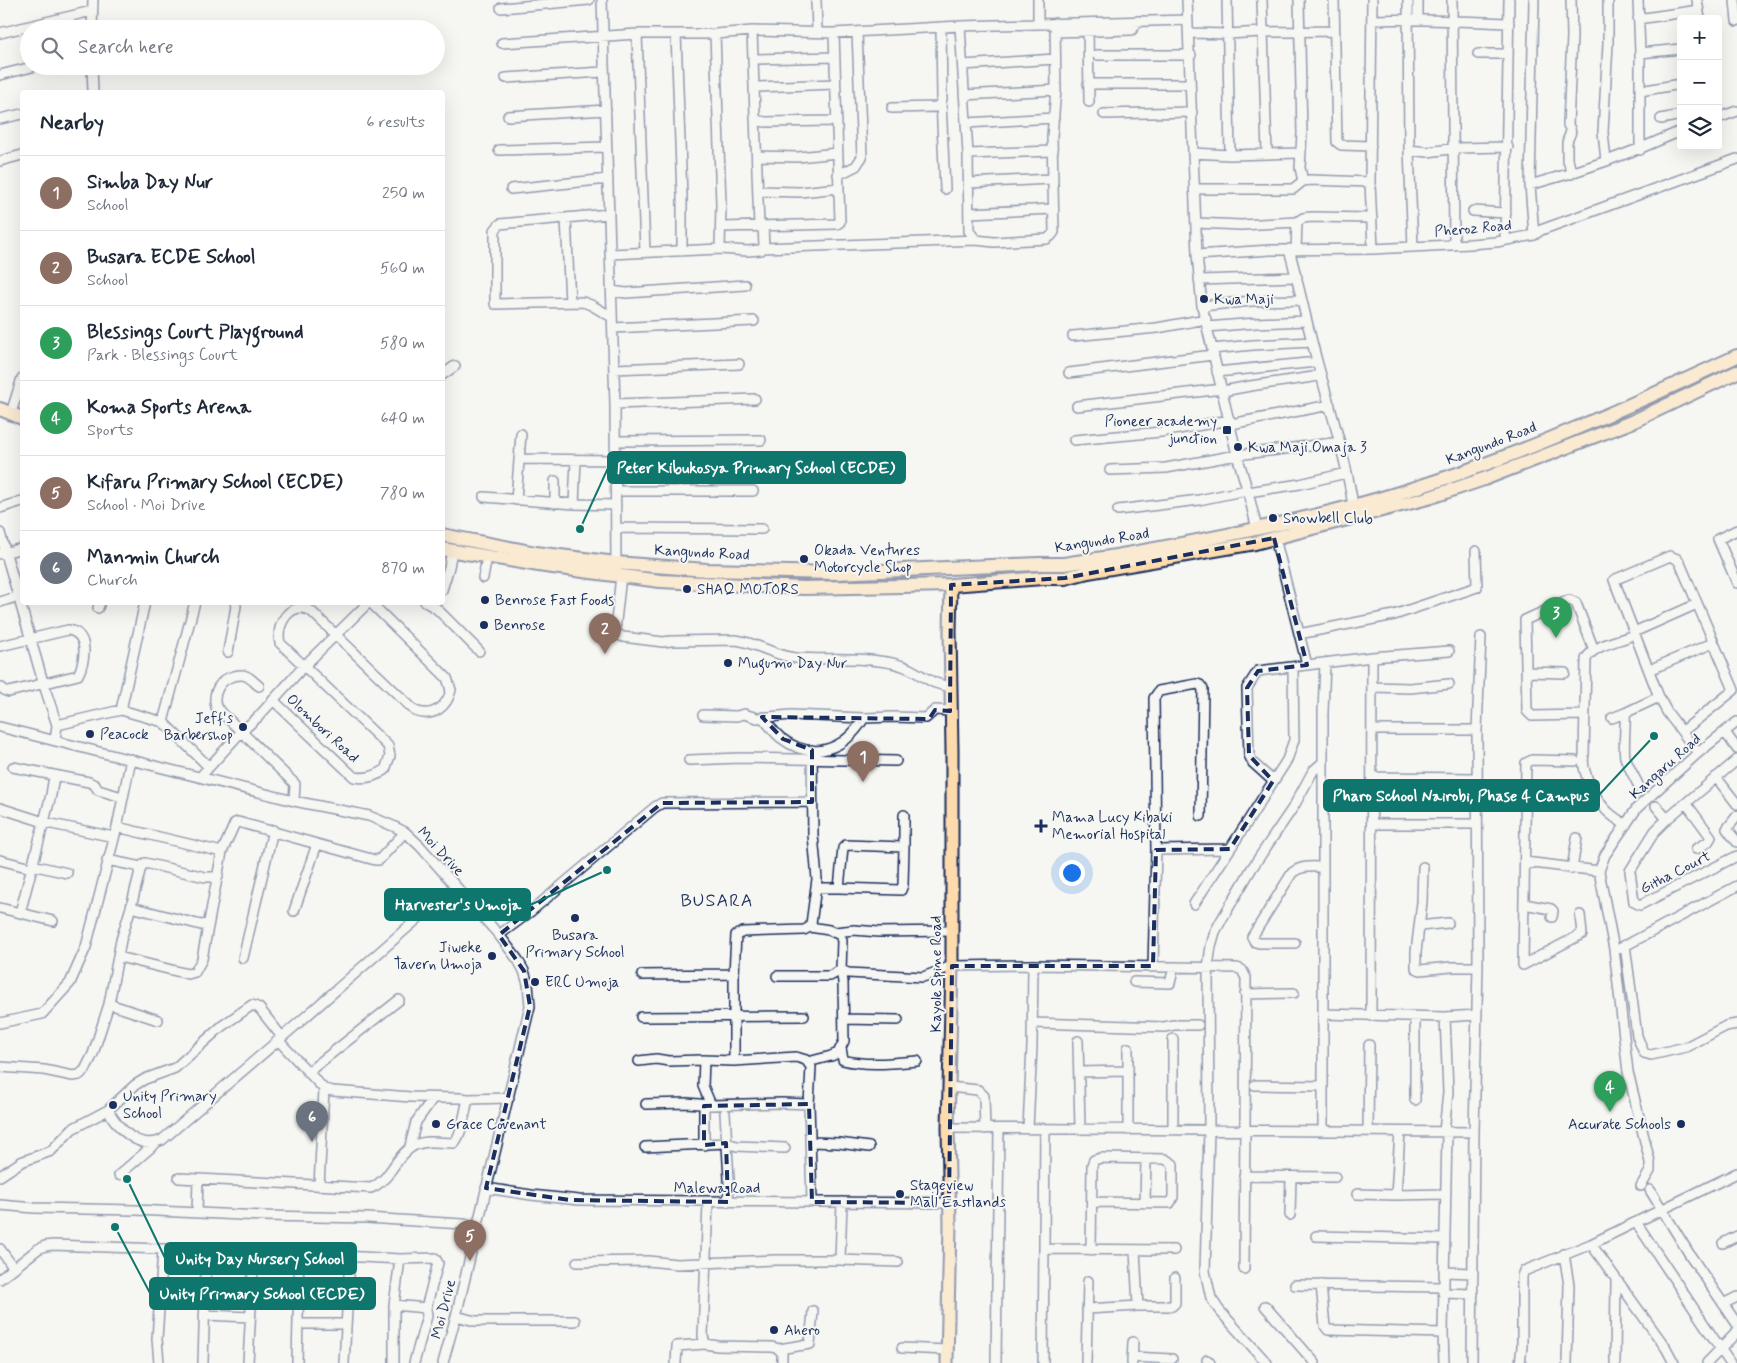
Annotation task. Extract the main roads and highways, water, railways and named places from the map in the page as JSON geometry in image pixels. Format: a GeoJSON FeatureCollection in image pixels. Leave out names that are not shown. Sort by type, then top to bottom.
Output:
{"type":"FeatureCollection","features":[{"type":"Feature","properties":{"kind":"highway","name":"Kangundo Road"},"geometry":{"type":"LineString","coordinates":[[447,550],[486,557],[617,571],[674,568],[803,573],[879,572],[1064,564],[1257,529],[1353,506],[1452,476],[1560,435],[1737,356]]}},
{"type":"Feature","properties":{"kind":"highway","name":"Kangundo Road"},"geometry":{"type":"LineString","coordinates":[[445,536],[536,552],[617,571],[684,583],[804,588],[880,588],[1065,578],[1088,572],[1274,538],[1428,498],[1484,479],[1634,421],[1737,372]]}},
{"type":"Feature","properties":{"kind":"main road"},"geometry":{"type":"LineString","coordinates":[[465,554],[467,540]]}},
{"type":"Feature","properties":{"kind":"main road","name":"Kayole Spine Road"},"geometry":{"type":"LineString","coordinates":[[947,1363],[948,1128],[952,966],[951,585]]}},
{"type":"Feature","properties":{"kind":"place","name":"Kwa Maji"},"geometry":{"type":"Point","coordinates":[1204,299]}},
{"type":"Feature","properties":{"kind":"place","name":"Pioneer academy junction"},"geometry":{"type":"Point","coordinates":[1227,430]}},
{"type":"Feature","properties":{"kind":"place","name":"Kwa Maji Omaja 3"},"geometry":{"type":"Point","coordinates":[1238,447]}},
{"type":"Feature","properties":{"kind":"place","name":"Snowbell Club"},"geometry":{"type":"Point","coordinates":[1273,518]}},
{"type":"Feature","properties":{"kind":"place","name":"Peter Kibukosya Primary School (ECDE)"},"geometry":{"type":"Point","coordinates":[580,529]}},
{"type":"Feature","properties":{"kind":"place","name":"Okada Ventures Motorcycle Shop"},"geometry":{"type":"Point","coordinates":[804,559]}},
{"type":"Feature","properties":{"kind":"place","name":"SHAQ MOTORS"},"geometry":{"type":"Point","coordinates":[687,589]}},
{"type":"Feature","properties":{"kind":"place","name":"Benrose Fast Foods"},"geometry":{"type":"Point","coordinates":[485,600]}},
{"type":"Feature","properties":{"kind":"place","name":"Benrose"},"geometry":{"type":"Point","coordinates":[484,625]}},
{"type":"Feature","properties":{"kind":"place","name":"Blessings Court Playground"},"geometry":{"type":"Point","coordinates":[1556,638]}},
{"type":"Feature","properties":{"kind":"place","name":"Busara ECDE School"},"geometry":{"type":"Point","coordinates":[605,654]}},
{"type":"Feature","properties":{"kind":"place","name":"Mugumo Day Nur"},"geometry":{"type":"Point","coordinates":[728,663]}},
{"type":"Feature","properties":{"kind":"place","name":"Jeff's Barbershop"},"geometry":{"type":"Point","coordinates":[243,727]}},
{"type":"Feature","properties":{"kind":"place","name":"Peacock"},"geometry":{"type":"Point","coordinates":[90,734]}},
{"type":"Feature","properties":{"kind":"place","name":"Pharo School Nairobi, Phase 4 Campus"},"geometry":{"type":"Point","coordinates":[1654,736]}},
{"type":"Feature","properties":{"kind":"place","name":"Simba Day Nur"},"geometry":{"type":"Point","coordinates":[863,782]}},
{"type":"Feature","properties":{"kind":"place","name":"Mama Lucy Kibaki Memorial Hospital"},"geometry":{"type":"Point","coordinates":[1041,826]}},
{"type":"Feature","properties":{"kind":"place","name":"Harvester's Umoja"},"geometry":{"type":"Point","coordinates":[607,870]}},
{"type":"Feature","properties":{"kind":"place","name":"Busara Primary School"},"geometry":{"type":"Point","coordinates":[575,918]}},
{"type":"Feature","properties":{"kind":"place","name":"Jiweke Tavern Umoja"},"geometry":{"type":"Point","coordinates":[492,956]}},
{"type":"Feature","properties":{"kind":"place","name":"ERC Umoja"},"geometry":{"type":"Point","coordinates":[535,982]}},
{"type":"Feature","properties":{"kind":"place","name":"Unity Primary School"},"geometry":{"type":"Point","coordinates":[113,1105]}},
{"type":"Feature","properties":{"kind":"place","name":"Koma Sports Arena"},"geometry":{"type":"Point","coordinates":[1610,1112]}},
{"type":"Feature","properties":{"kind":"place","name":"Grace Covenant"},"geometry":{"type":"Point","coordinates":[436,1124]}},
{"type":"Feature","properties":{"kind":"place","name":"Accurate Schools"},"geometry":{"type":"Point","coordinates":[1681,1124]}},
{"type":"Feature","properties":{"kind":"place","name":"Manmin Church"},"geometry":{"type":"Point","coordinates":[312,1142]}},
{"type":"Feature","properties":{"kind":"place","name":"Unity Day Nursery School"},"geometry":{"type":"Point","coordinates":[127,1179]}},
{"type":"Feature","properties":{"kind":"place","name":"Stageview Mall Eastlands"},"geometry":{"type":"Point","coordinates":[900,1194]}},
{"type":"Feature","properties":{"kind":"place","name":"Unity Primary School (ECDE)"},"geometry":{"type":"Point","coordinates":[115,1227]}},
{"type":"Feature","properties":{"kind":"place","name":"Kifaru Primary School (ECDE)"},"geometry":{"type":"Point","coordinates":[470,1261]}},
{"type":"Feature","properties":{"kind":"place","name":"Ahero"},"geometry":{"type":"Point","coordinates":[774,1330]}},
{"type":"Feature","properties":{"kind":"district","name":"BUSARA"},"geometry":{"type":"Point","coordinates":[717,900]}}]}
